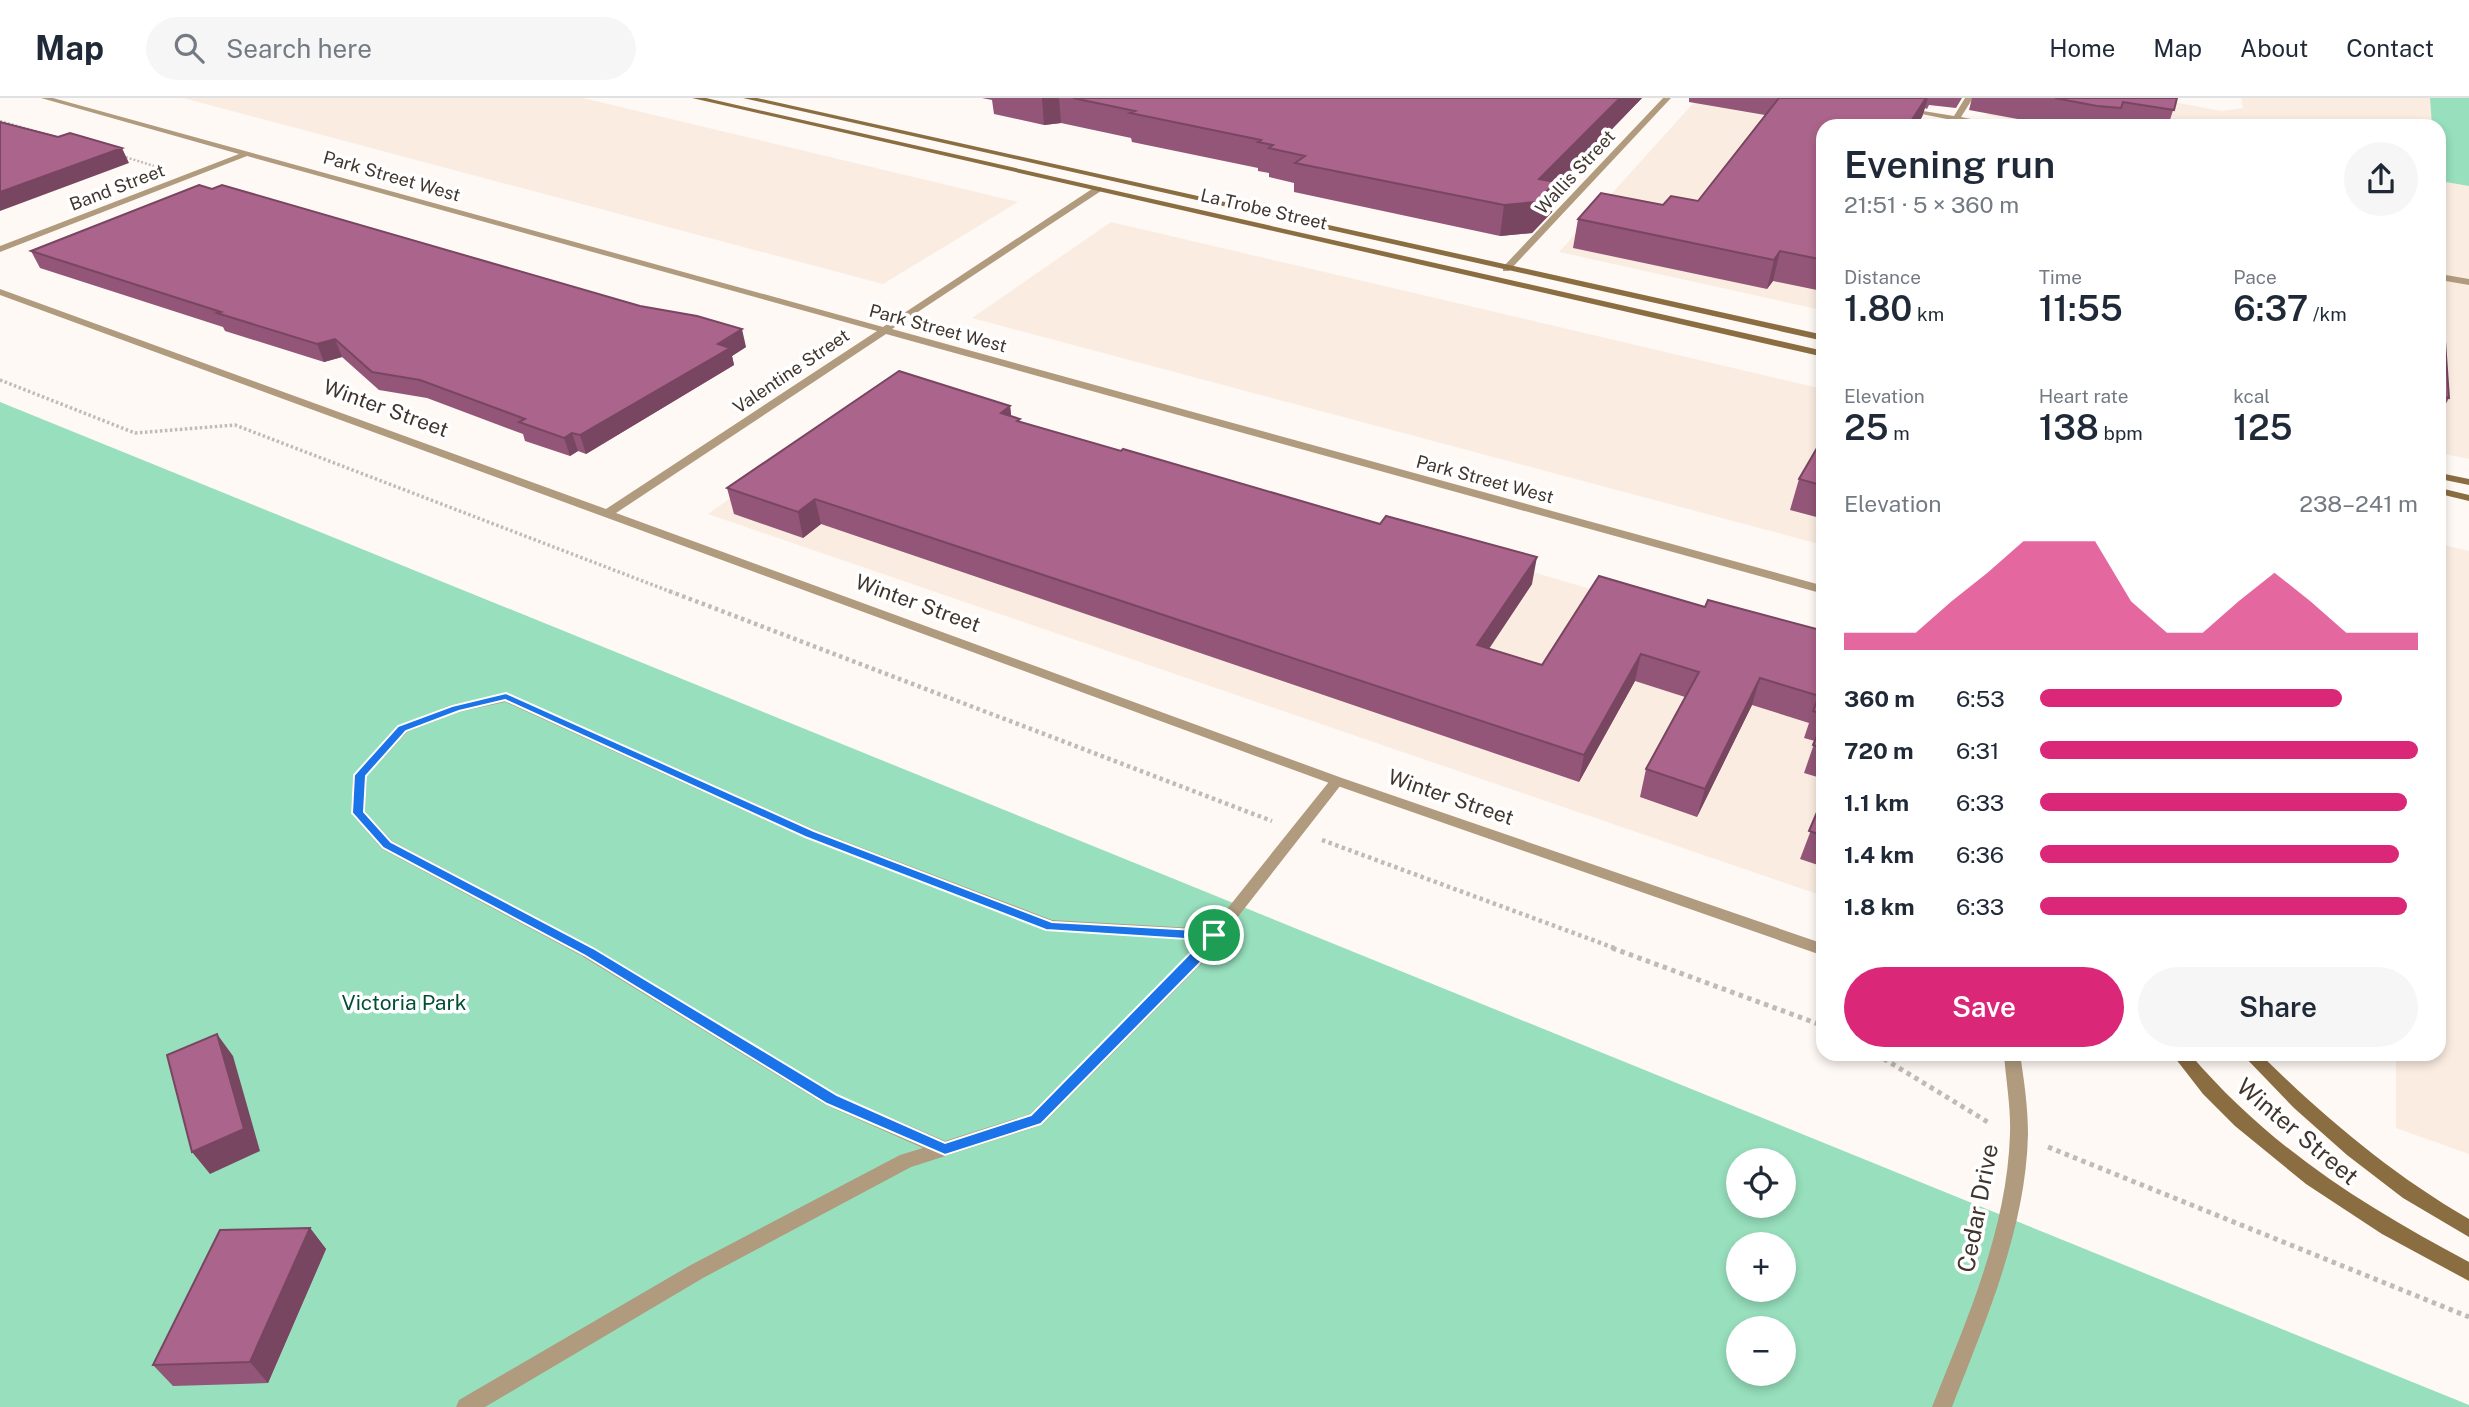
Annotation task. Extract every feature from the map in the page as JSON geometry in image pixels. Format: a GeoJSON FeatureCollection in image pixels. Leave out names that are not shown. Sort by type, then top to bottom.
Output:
{"type":"FeatureCollection","features":[{"type":"Feature","properties":{"kind":"main road","name":"La Trobe Street"},"geometry":{"type":"LineString","coordinates":[[696,98],[1816,350]]}},
{"type":"Feature","properties":{"kind":"main road","name":"La Trobe Street"},"geometry":{"type":"LineString","coordinates":[[747,98],[1816,336]]}},
{"type":"Feature","properties":{"kind":"main road"},"geometry":{"type":"LineString","coordinates":[[1098,189],[1112,180]]}},
{"type":"Feature","properties":{"kind":"main road"},"geometry":{"type":"LineString","coordinates":[[1494,280],[1506,269]]}},
{"type":"Feature","properties":{"kind":"main road"},"geometry":{"type":"LineString","coordinates":[[2446,477],[2469,482]]}},
{"type":"Feature","properties":{"kind":"main road"},"geometry":{"type":"LineString","coordinates":[[2446,492],[2469,498]]}},
{"type":"Feature","properties":{"kind":"main road","name":"Winter Street"},"geometry":{"type":"LineString","coordinates":[[2187,1061],[2235,1113],[2293,1165],[2351,1207],[2469,1272]]}},
{"type":"Feature","properties":{"kind":"main road","name":"Winter Street"},"geometry":{"type":"LineString","coordinates":[[2257,1061],[2326,1127],[2383,1174],[2469,1229]]}},
{"type":"Feature","properties":{"kind":"street","name":"Park Street West"},"geometry":{"type":"LineString","coordinates":[[44,98],[1816,588]]}},
{"type":"Feature","properties":{"kind":"street","name":"Wallis Street"},"geometry":{"type":"LineString","coordinates":[[1506,269],[1667,98]]}},
{"type":"Feature","properties":{"kind":"street"},"geometry":{"type":"LineString","coordinates":[[1956,119],[1969,98]]}},
{"type":"Feature","properties":{"kind":"street"},"geometry":{"type":"LineString","coordinates":[[1891,107],[1941,119]]}},
{"type":"Feature","properties":{"kind":"street","name":"Band Street"},"geometry":{"type":"LineString","coordinates":[[0,249],[246,154]]}},
{"type":"Feature","properties":{"kind":"street","name":"Valentine Street"},"geometry":{"type":"LineString","coordinates":[[608,513],[1098,189]]}},
{"type":"Feature","properties":{"kind":"street"},"geometry":{"type":"LineString","coordinates":[[2446,278],[2469,282]]}},
{"type":"Feature","properties":{"kind":"street","name":"Winter Street"},"geometry":{"type":"LineString","coordinates":[[0,292],[1337,781],[1816,947]]}},
{"type":"Feature","properties":{"kind":"street"},"geometry":{"type":"LineString","coordinates":[[945,1149],[832,1100],[588,952],[387,845],[358,813],[360,775],[402,729],[456,709],[506,697],[810,834],[1051,926],[1214,935]]}},
{"type":"Feature","properties":{"kind":"street"},"geometry":{"type":"LineString","coordinates":[[466,1407],[696,1272],[906,1161],[1036,1120],[1195,960],[1337,781]]}},
{"type":"Feature","properties":{"kind":"street","name":"Cedar Drive"},"geometry":{"type":"LineString","coordinates":[[1942,1407],[1996,1268],[2019,1134],[2013,1061]]}},
{"type":"Feature","properties":{"kind":"path"},"geometry":{"type":"LineString","coordinates":[[0,121],[74,142]]}},
{"type":"Feature","properties":{"kind":"path"},"geometry":{"type":"LineString","coordinates":[[111,153],[189,176]]}},
{"type":"Feature","properties":{"kind":"path"},"geometry":{"type":"LineString","coordinates":[[0,380],[135,433],[235,425],[1296,830],[1816,1023]]}},
{"type":"Feature","properties":{"kind":"path"},"geometry":{"type":"LineString","coordinates":[[1887,1061],[1981,1119],[2469,1317]]}},
{"type":"Feature","properties":{"kind":"shaded area"},"geometry":{"type":"Polygon","coordinates":[[[183,98],[583,98],[1018,202],[883,284],[183,98]]]}},
{"type":"Feature","properties":{"kind":"shaded area"},"geometry":{"type":"Polygon","coordinates":[[[1698,98],[1768,98],[1886,119],[1816,119],[1816,309],[1559,252],[1698,98]]]}},
{"type":"Feature","properties":{"kind":"shaded area"},"geometry":{"type":"Polygon","coordinates":[[[1996,98],[2163,100],[2221,111],[2243,108],[2241,98],[2430,98],[2432,119],[2009,119],[1986,115],[1996,98]]]}},
{"type":"Feature","properties":{"kind":"shaded area"},"geometry":{"type":"Polygon","coordinates":[[[2446,182],[2469,186],[2469,459],[2446,454],[2446,182]]]}},
{"type":"Feature","properties":{"kind":"shaded area"},"geometry":{"type":"Polygon","coordinates":[[[1111,222],[1816,387],[1816,543],[972,318],[1111,222]]]}},
{"type":"Feature","properties":{"kind":"shaded area"},"geometry":{"type":"Polygon","coordinates":[[[890,384],[1816,655],[1816,894],[708,514],[890,384]]]}},
{"type":"Feature","properties":{"kind":"shaded area"},"geometry":{"type":"Polygon","coordinates":[[[2446,545],[2469,551],[2469,1154],[2396,1128],[2396,1061],[2446,1061],[2446,545]]]}},
{"type":"Feature","properties":{"kind":"green space"},"geometry":{"type":"Polygon","coordinates":[[[2430,98],[2469,98],[2469,186],[2446,182],[2446,119],[2432,119],[2430,98]]]}},
{"type":"Feature","properties":{"kind":"green space","name":"Victoria Park"},"geometry":{"type":"Polygon","coordinates":[[[0,402],[2469,1405],[0,1407],[0,402]]]}},
{"type":"Feature","properties":{"kind":"building"},"geometry":{"type":"Polygon","coordinates":[[[1073,98],[1620,98],[1539,179],[1556,182],[1536,202],[1504,205],[1295,163],[1305,156],[1269,148],[1273,145],[1258,142],[1261,140],[1130,113],[1135,111],[1073,98]]]}},
{"type":"Feature","properties":{"kind":"building"},"geometry":{"type":"Polygon","coordinates":[[[1779,98],[1926,98],[1912,119],[1816,119],[1816,258],[1780,251],[1774,260],[1578,219],[1601,193],[1663,205],[1671,196],[1698,201],[1779,98]]]}},
{"type":"Feature","properties":{"kind":"building"},"geometry":{"type":"Polygon","coordinates":[[[2055,98],[2177,98],[2174,110],[2123,102],[2121,108],[2097,106],[2055,98]]]}},
{"type":"Feature","properties":{"kind":"building"},"geometry":{"type":"Polygon","coordinates":[[[0,122],[58,137],[70,133],[122,148],[0,192],[0,122]]]}},
{"type":"Feature","properties":{"kind":"building"},"geometry":{"type":"Polygon","coordinates":[[[199,185],[212,189],[222,185],[640,306],[697,316],[742,329],[718,344],[730,348],[580,435],[572,433],[564,438],[519,422],[525,419],[420,380],[372,372],[335,339],[317,344],[31,251],[199,185]]]}},
{"type":"Feature","properties":{"kind":"building"},"geometry":{"type":"Polygon","coordinates":[[[2446,355],[2449,398],[2446,397],[2446,355]]]}},
{"type":"Feature","properties":{"kind":"building"},"geometry":{"type":"Polygon","coordinates":[[[899,371],[1010,406],[1001,413],[1020,419],[1017,421],[1380,524],[1386,516],[1537,557],[1477,645],[1542,665],[1599,576],[1705,607],[1708,600],[1816,629],[1816,695],[1760,678],[1705,789],[1646,769],[1699,672],[1641,654],[1584,755],[815,499],[798,512],[727,488],[899,371]]]}},
{"type":"Feature","properties":{"kind":"building"},"geometry":{"type":"Polygon","coordinates":[[[1816,450],[1816,484],[1799,479],[1816,450]]]}},
{"type":"Feature","properties":{"kind":"building"},"geometry":{"type":"Polygon","coordinates":[[[1816,815],[1816,833],[1809,831],[1816,815]]]}},
{"type":"Feature","properties":{"kind":"building"},"geometry":{"type":"Polygon","coordinates":[[[217,1034],[244,1129],[192,1152],[167,1055],[217,1034]]]}},
{"type":"Feature","properties":{"kind":"building"},"geometry":{"type":"Polygon","coordinates":[[[310,1228],[250,1362],[153,1365],[220,1230],[310,1228]]]}},
{"type":"Feature","properties":{"kind":"route"},"geometry":{"type":"LineString","coordinates":[[506,697],[810,834],[1051,926],[1214,935],[1195,960],[1036,1120],[945,1149],[832,1100],[588,952],[387,845],[358,813],[360,775],[402,729],[456,709],[506,697]]}}]}
